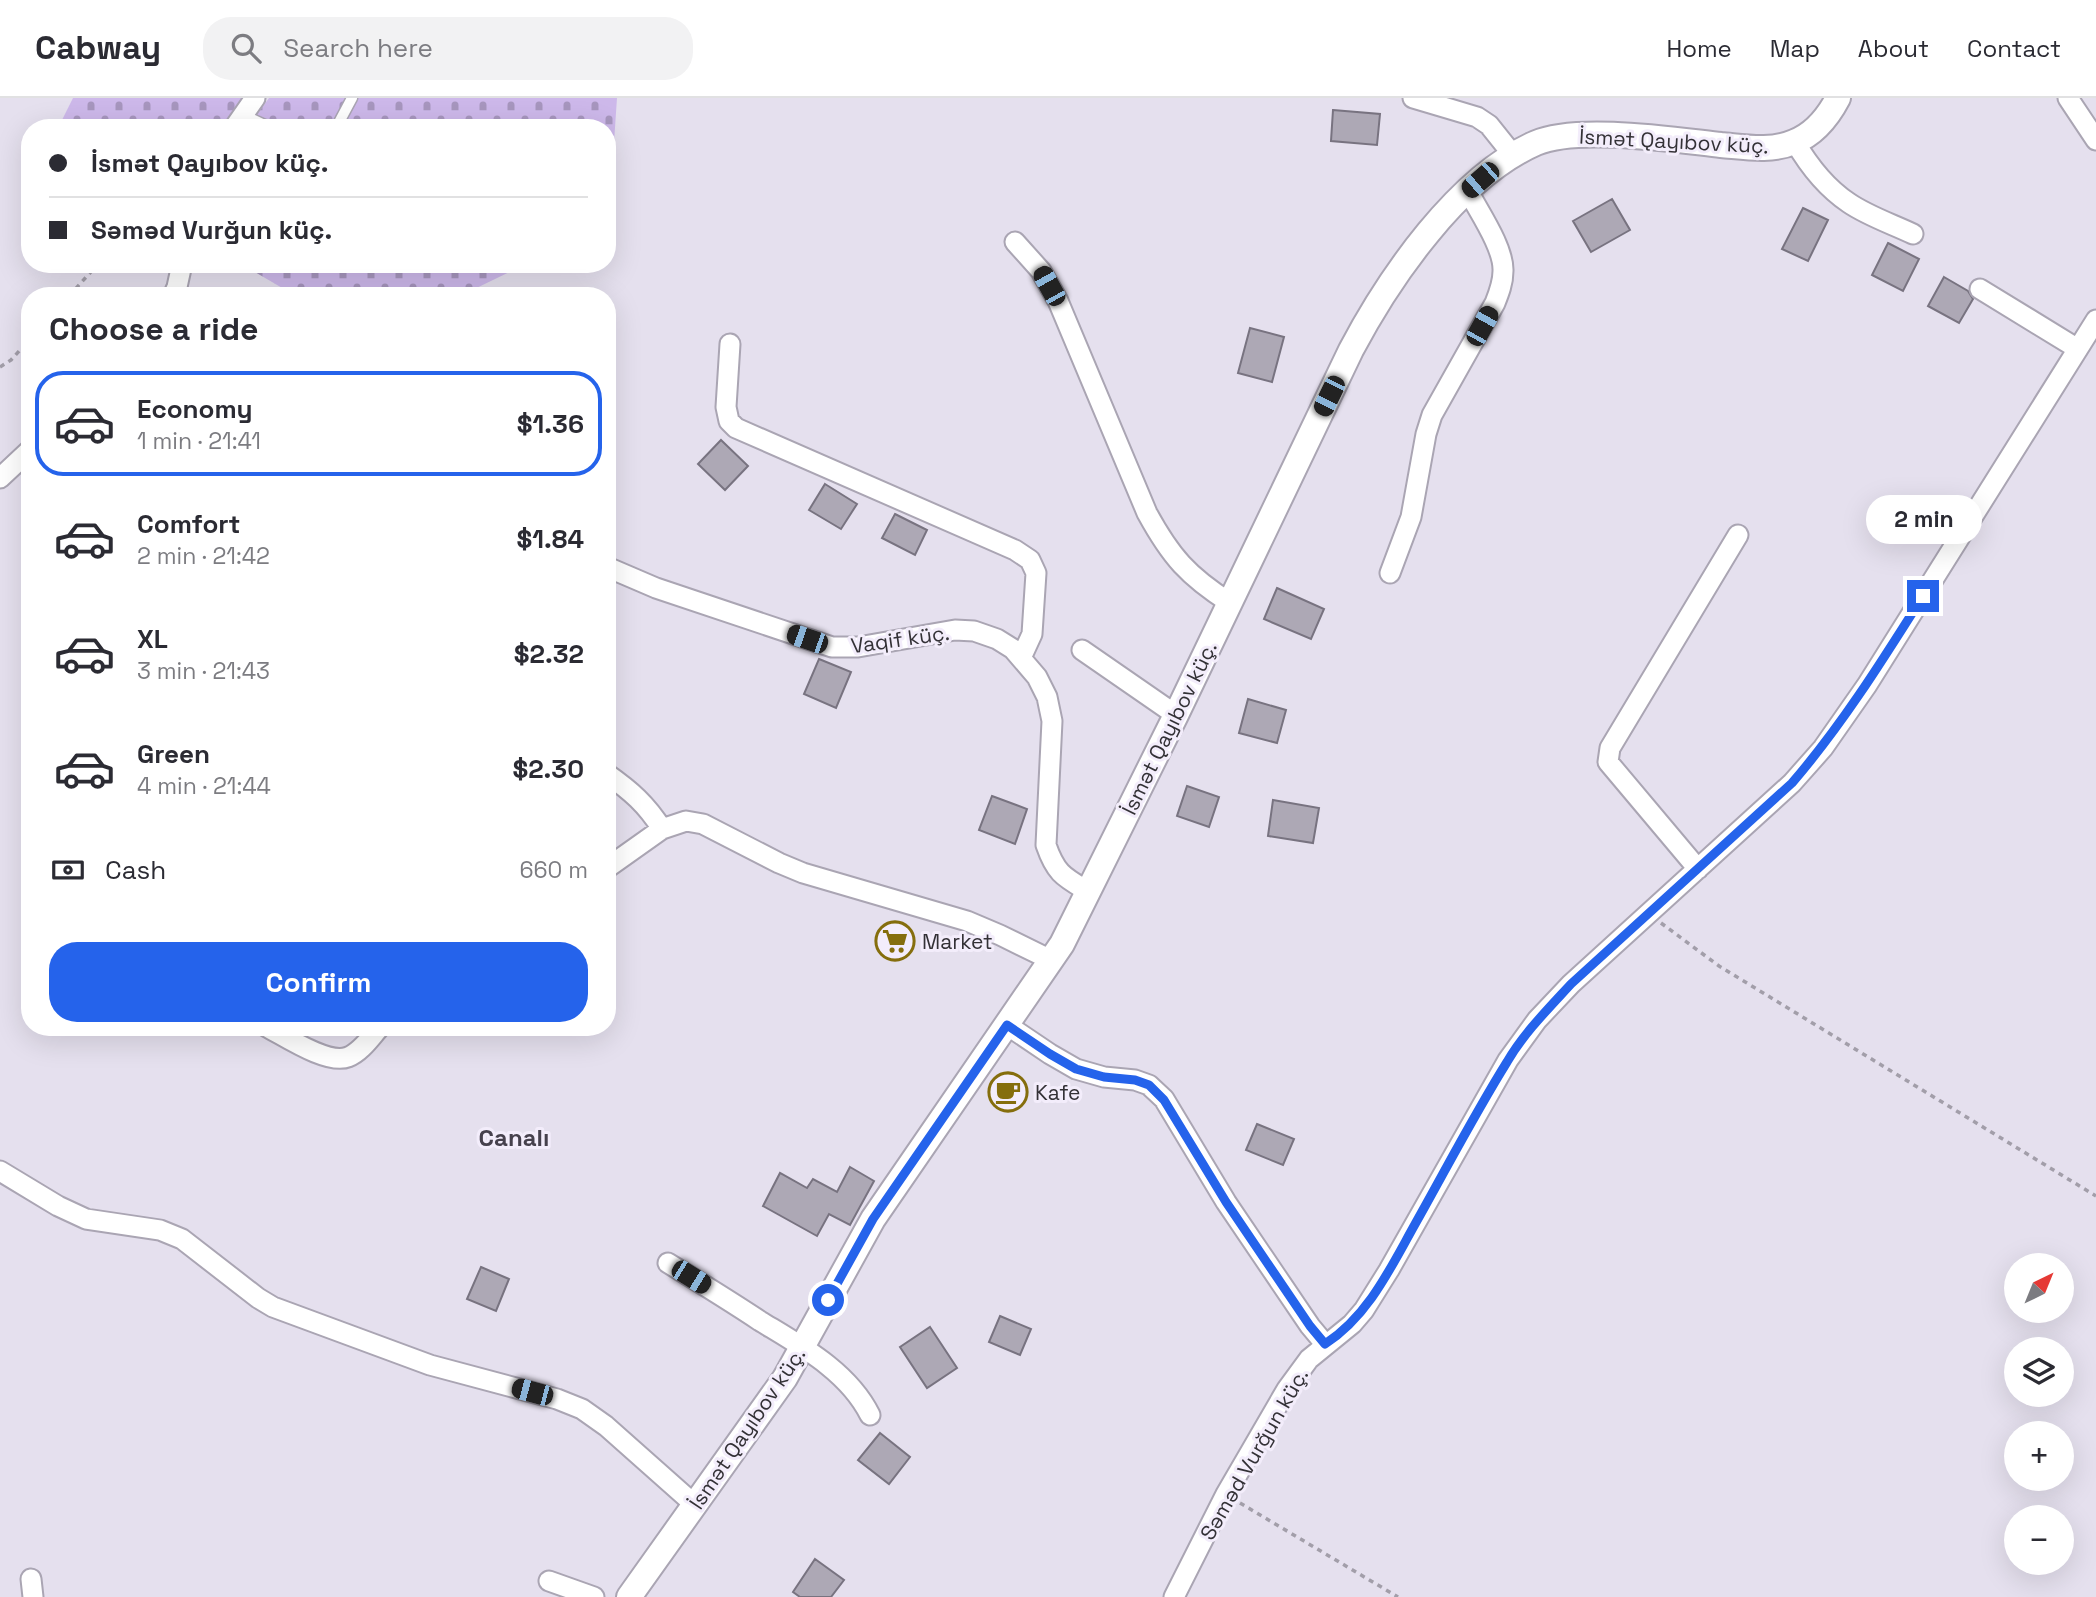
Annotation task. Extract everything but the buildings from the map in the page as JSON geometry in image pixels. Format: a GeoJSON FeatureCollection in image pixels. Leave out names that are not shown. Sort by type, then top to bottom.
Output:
{"type":"FeatureCollection","features":[{"type":"Feature","properties":{"kind":"street"},"geometry":{"type":"LineString","coordinates":[[239,119],[255,98]]}},
{"type":"Feature","properties":{"kind":"street"},"geometry":{"type":"LineString","coordinates":[[1413,98],[1477,117],[1489,125],[1513,155]]}},
{"type":"Feature","properties":{"kind":"street","name":"İsmət Qayıbov küç."},"geometry":{"type":"LineString","coordinates":[[629,1597],[785,1378],[873,1219],[1051,960],[1089,892],[1370,314],[1412,252],[1468,191],[1513,155],[1537,142],[1592,135],[1648,137],[1756,148],[1782,146],[1811,134],[1827,118],[1838,98]]}},
{"type":"Feature","properties":{"kind":"street"},"geometry":{"type":"LineString","coordinates":[[2068,98],[2096,141]]}},
{"type":"Feature","properties":{"kind":"street"},"geometry":{"type":"LineString","coordinates":[[1795,142],[1810,167],[1824,183],[1850,204],[1913,234]]}},
{"type":"Feature","properties":{"kind":"street"},"geometry":{"type":"LineString","coordinates":[[1390,573],[1410,517],[1432,415],[1495,303],[1501,287],[1503,268],[1498,249],[1468,191]]}},
{"type":"Feature","properties":{"kind":"street"},"geometry":{"type":"LineString","coordinates":[[1015,242],[1041,271],[1058,301],[1147,513],[1163,542],[1186,570],[1230,603]]}},
{"type":"Feature","properties":{"kind":"street"},"geometry":{"type":"LineString","coordinates":[[1980,289],[2078,349]]}},
{"type":"Feature","properties":{"kind":"street","name":"Səməd Vurğun küç."},"geometry":{"type":"LineString","coordinates":[[1174,1597],[1226,1494],[1287,1389],[1309,1359],[1352,1324],[1364,1310],[1508,1060],[1537,1020],[1571,984],[1792,783],[1823,748],[1867,685],[2096,320]]}},
{"type":"Feature","properties":{"kind":"street"},"geometry":{"type":"LineString","coordinates":[[730,344],[726,407],[729,421],[736,428],[1015,550],[1030,560],[1036,573],[1032,634],[1021,658]]}},
{"type":"Feature","properties":{"kind":"street"},"geometry":{"type":"LineString","coordinates":[[0,478],[21,458]]}},
{"type":"Feature","properties":{"kind":"street"},"geometry":{"type":"LineString","coordinates":[[1698,869],[1608,762],[1610,748],[1738,535]]}},
{"type":"Feature","properties":{"kind":"street","name":"Vaqif küç."},"geometry":{"type":"LineString","coordinates":[[616,571],[656,588],[832,647],[858,647],[964,630],[997,639],[1013,649],[1037,677],[1048,698],[1052,721],[1046,845],[1052,863],[1063,877],[1089,892]]}},
{"type":"Feature","properties":{"kind":"street"},"geometry":{"type":"LineString","coordinates":[[1082,650],[1176,715]]}},
{"type":"Feature","properties":{"kind":"street"},"geometry":{"type":"LineString","coordinates":[[616,780],[650,810],[662,828]]}},
{"type":"Feature","properties":{"kind":"street"},"geometry":{"type":"LineString","coordinates":[[616,861],[662,828],[685,821],[703,824],[803,873],[967,921],[1051,960]]}},
{"type":"Feature","properties":{"kind":"street"},"geometry":{"type":"LineString","coordinates":[[1007,1025],[1076,1069],[1104,1077],[1135,1080],[1149,1085],[1164,1100],[1226,1202],[1325,1344]]}},
{"type":"Feature","properties":{"kind":"street"},"geometry":{"type":"LineString","coordinates":[[285,1036],[336,1059],[348,1058],[371,1036]]}},
{"type":"Feature","properties":{"kind":"street"},"geometry":{"type":"LineString","coordinates":[[0,1171],[27,1190],[86,1219],[160,1230],[182,1239],[273,1307],[430,1366],[557,1399],[582,1409],[606,1426],[695,1505]]}},
{"type":"Feature","properties":{"kind":"street"},"geometry":{"type":"LineString","coordinates":[[668,1263],[803,1347],[836,1371],[863,1399],[870,1415]]}},
{"type":"Feature","properties":{"kind":"street"},"geometry":{"type":"LineString","coordinates":[[550,1581],[594,1597]]}},
{"type":"Feature","properties":{"kind":"lane"},"geometry":{"type":"LineString","coordinates":[[341,119],[352,98]]}},
{"type":"Feature","properties":{"kind":"path"},"geometry":{"type":"LineString","coordinates":[[77,287],[90,273]]}},
{"type":"Feature","properties":{"kind":"path"},"geometry":{"type":"LineString","coordinates":[[0,367],[21,348]]}},
{"type":"Feature","properties":{"kind":"path"},"geometry":{"type":"LineString","coordinates":[[1648,914],[1719,966],[2096,1196]]}},
{"type":"Feature","properties":{"kind":"path"},"geometry":{"type":"LineString","coordinates":[[1226,1494],[1398,1597]]}},
{"type":"Feature","properties":{"kind":"green space"},"geometry":{"type":"Polygon","coordinates":[[[73,98],[243,98],[229,119],[62,119],[73,98]]]}},
{"type":"Feature","properties":{"kind":"green space"},"geometry":{"type":"Polygon","coordinates":[[[269,98],[617,98],[616,119],[254,119],[269,98]]]}},
{"type":"Feature","properties":{"kind":"green space"},"geometry":{"type":"Polygon","coordinates":[[[256,273],[507,273],[479,287],[281,287],[256,273]]]}},
{"type":"Feature","properties":{"kind":"place","name":"Market"},"geometry":{"type":"Point","coordinates":[895,941]}},
{"type":"Feature","properties":{"kind":"place","name":"Kafe"},"geometry":{"type":"Point","coordinates":[1008,1092]}},
{"type":"Feature","properties":{"kind":"district","name":"Canalı"},"geometry":{"type":"Point","coordinates":[514,1137]}},
{"type":"Feature","properties":{"kind":"route"},"geometry":{"type":"LineString","coordinates":[[828,1300],[873,1219],[1007,1025],[1076,1069],[1149,1085],[1164,1100],[1226,1202],[1310,1326],[1325,1344],[1338,1336],[1364,1310],[1508,1060],[1537,1020],[1571,984],[1792,783],[1823,748],[1867,685],[1923,596]]}}]}
